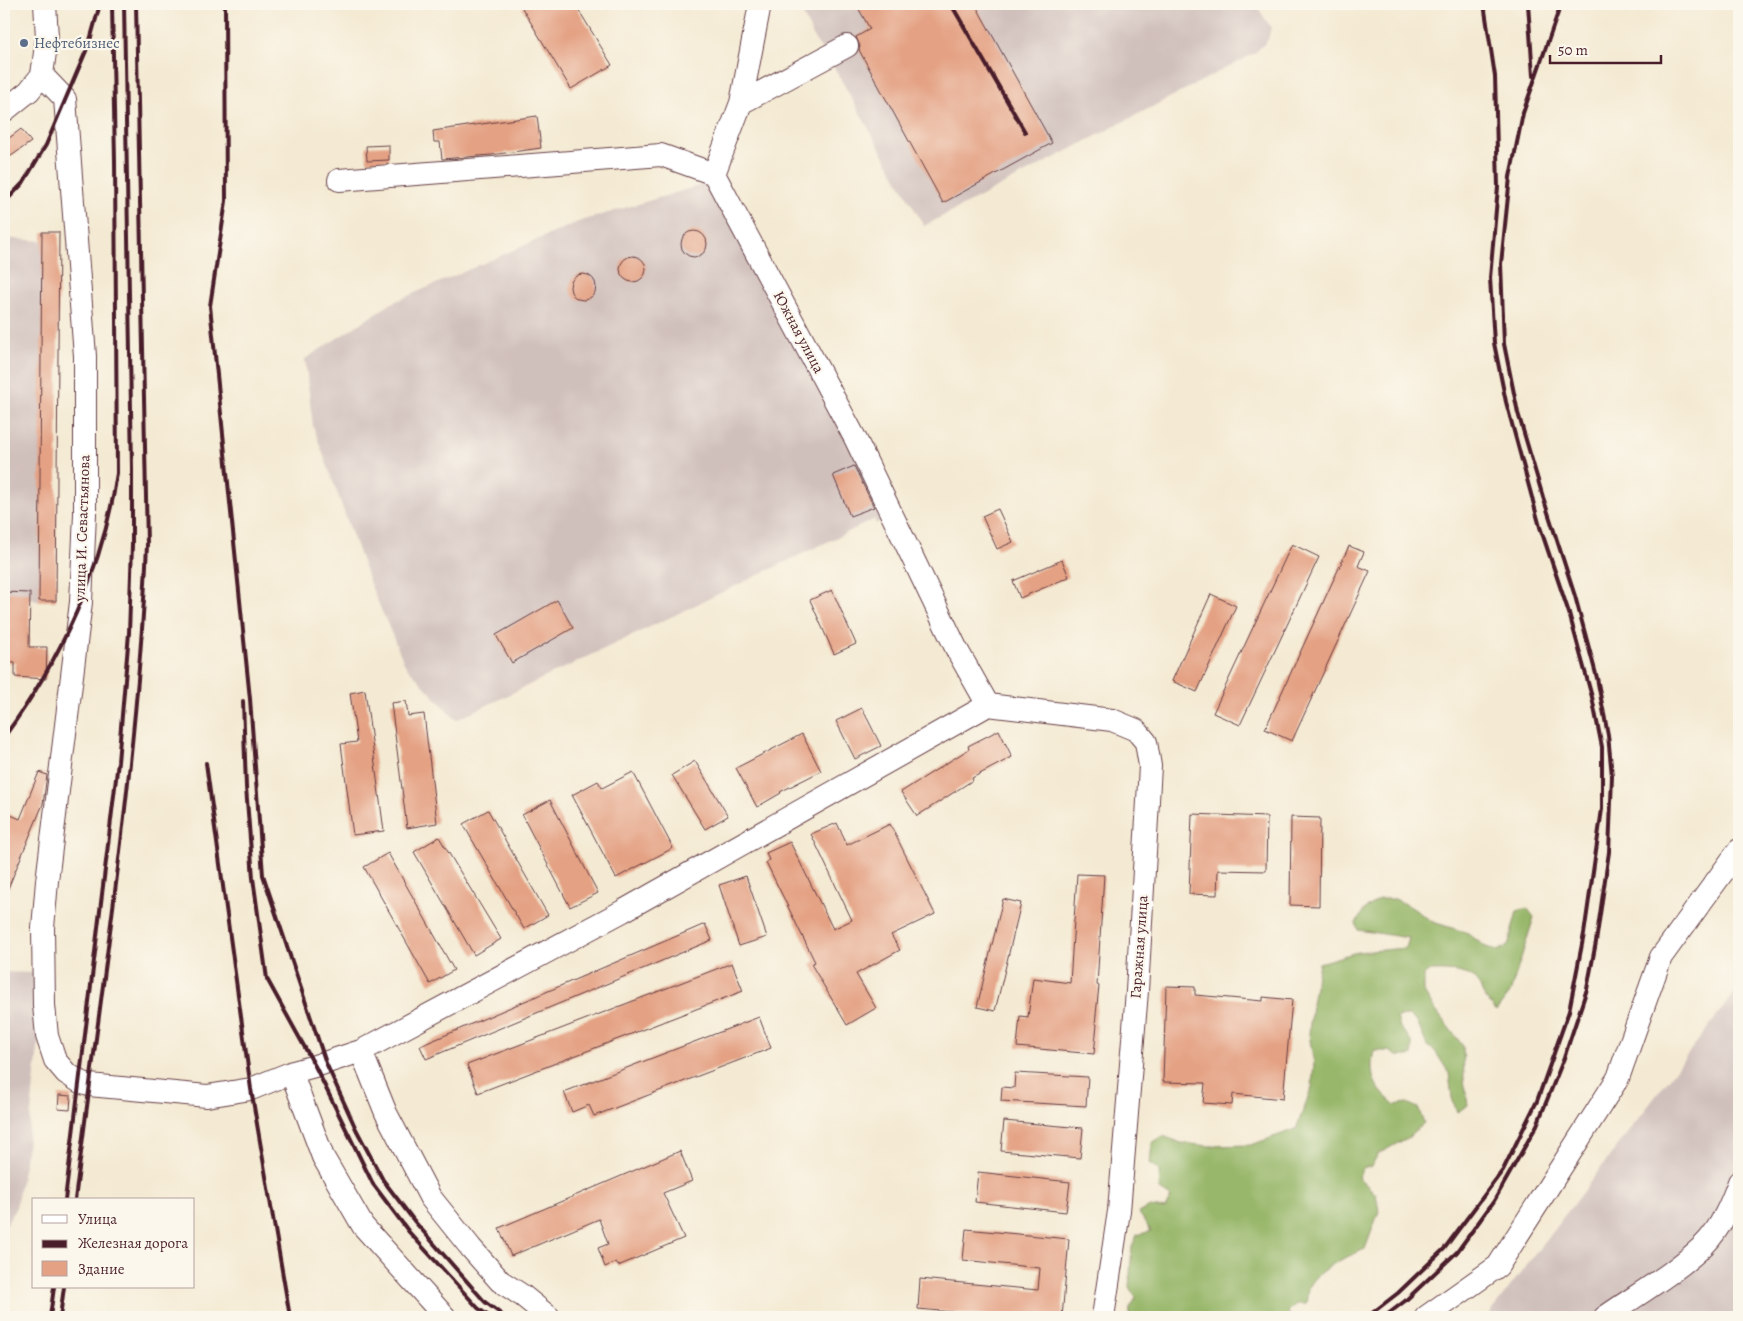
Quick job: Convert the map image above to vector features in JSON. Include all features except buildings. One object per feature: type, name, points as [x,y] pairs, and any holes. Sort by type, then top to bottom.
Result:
[{"type":"street","points":[[4,111],[29,91],[42,75],[47,37],[45,4]]},
{"type":"street","points":[[339,180],[661,154],[714,174],[741,103],[760,4]]},
{"type":"street","points":[[741,103],[847,46]]},
{"type":"street","name":"улица И. Севастьянова","points":[[42,75],[65,99],[84,356],[84,514],[81,602],[43,928],[47,1036],[55,1060],[66,1073],[89,1085],[207,1096],[251,1089],[293,1072]]},
{"type":"street","name":"Южная улица","points":[[714,174],[855,438],[957,650],[988,705]]},
{"type":"street","points":[[445,1317],[363,1226],[323,1157],[293,1072],[361,1051],[623,911],[988,705]]},
{"type":"street","name":"Гаражная улица","points":[[988,705],[1112,720],[1136,730],[1146,742],[1150,766],[1137,991],[1119,1211],[1103,1317]]},
{"type":"street","points":[[1426,1317],[1498,1266],[1618,1078],[1661,957],[1739,850]]},
{"type":"street","points":[[361,1051],[386,1112],[430,1197],[500,1281],[523,1296],[549,1317]]},
{"type":"street","points":[[1605,1317],[1669,1273],[1705,1244],[1728,1211],[1739,1182]]},
{"type":"shaded area","points":[[798,4],[1255,4],[1271,27],[1268,40],[1255,53],[924,226],[831,62],[815,40]]},
{"type":"shaded area","points":[[725,178],[890,517],[875,524],[875,519],[456,720],[405,665],[369,581],[313,426],[305,359],[392,303],[578,222]]},
{"type":"shaded area","points":[[4,238],[54,242],[39,601],[18,593],[13,663],[4,662]]},
{"type":"shaded area","points":[[4,972],[38,973],[39,1040],[27,1148],[16,1207],[4,1229]]},
{"type":"shaded area","points":[[1739,987],[1739,1317],[1487,1317]]},
{"type":"green space","points":[[1380,899],[1395,899],[1433,922],[1468,933],[1484,946],[1497,951],[1508,946],[1517,911],[1527,908],[1534,917],[1510,993],[1496,1011],[1485,997],[1480,986],[1469,976],[1456,972],[1428,971],[1424,976],[1424,992],[1463,1046],[1464,1080],[1468,1105],[1457,1112],[1452,1098],[1449,1073],[1435,1051],[1427,1046],[1417,1022],[1409,1016],[1397,1017],[1400,1028],[1412,1044],[1412,1056],[1397,1056],[1389,1051],[1374,1051],[1372,1060],[1373,1075],[1378,1087],[1388,1099],[1395,1105],[1407,1103],[1418,1108],[1424,1123],[1409,1137],[1378,1154],[1371,1167],[1364,1167],[1358,1177],[1376,1194],[1379,1211],[1365,1249],[1333,1264],[1318,1275],[1308,1288],[1306,1304],[1296,1304],[1288,1312],[1290,1317],[1129,1317],[1130,1308],[1136,1298],[1129,1287],[1132,1247],[1137,1235],[1151,1231],[1139,1213],[1150,1207],[1165,1209],[1171,1197],[1160,1190],[1159,1171],[1150,1163],[1152,1143],[1163,1136],[1181,1143],[1210,1146],[1251,1145],[1296,1129],[1312,1087],[1314,1064],[1309,1034],[1319,963],[1357,952],[1406,948],[1409,938],[1358,930],[1356,923],[1365,909]]},
{"type":"railway","points":[[4,203],[23,183],[46,145],[89,44],[100,4]]},
{"type":"railway","points":[[4,737],[43,677],[77,612],[102,543],[117,473],[112,4]]},
{"type":"railway","points":[[65,1198],[118,762],[129,633],[132,468],[124,4]]},
{"type":"railway","points":[[75,1198],[127,791],[142,627],[147,545],[136,4]]},
{"type":"railway","points":[[225,4],[226,201],[210,306],[250,699],[263,875],[326,1063],[356,1129],[383,1180],[415,1222],[485,1302],[505,1317]]},
{"type":"railway","points":[[951,4],[1025,132]]},
{"type":"railway","points":[[1367,1317],[1398,1293],[1444,1249],[1503,1170],[1537,1101],[1569,1011],[1584,934],[1602,809],[1602,747],[1592,697],[1569,613],[1540,527],[1506,402],[1494,343],[1490,278],[1498,187],[1495,76],[1484,4]]},
{"type":"railway","points":[[1528,4],[1533,76]]},
{"type":"railway","points":[[1384,1317],[1405,1301],[1457,1252],[1494,1201],[1537,1125],[1564,1058],[1587,989],[1609,852],[1612,776],[1608,735],[1597,678],[1575,596],[1518,413],[1504,344],[1501,264],[1510,177],[1523,113],[1561,4]]},
{"type":"railway","points":[[243,701],[246,787],[253,878],[267,979],[315,1066],[373,1184],[409,1232],[478,1308],[490,1317]]},
{"type":"railway","points":[[206,763],[251,1089],[290,1317]]},
{"type":"railway","points":[[50,1317],[54,1288]]},
{"type":"railway","points":[[60,1317],[64,1288]]},
{"type":"place","name":"Нефтебизнес","points":[[24,43]]}]
